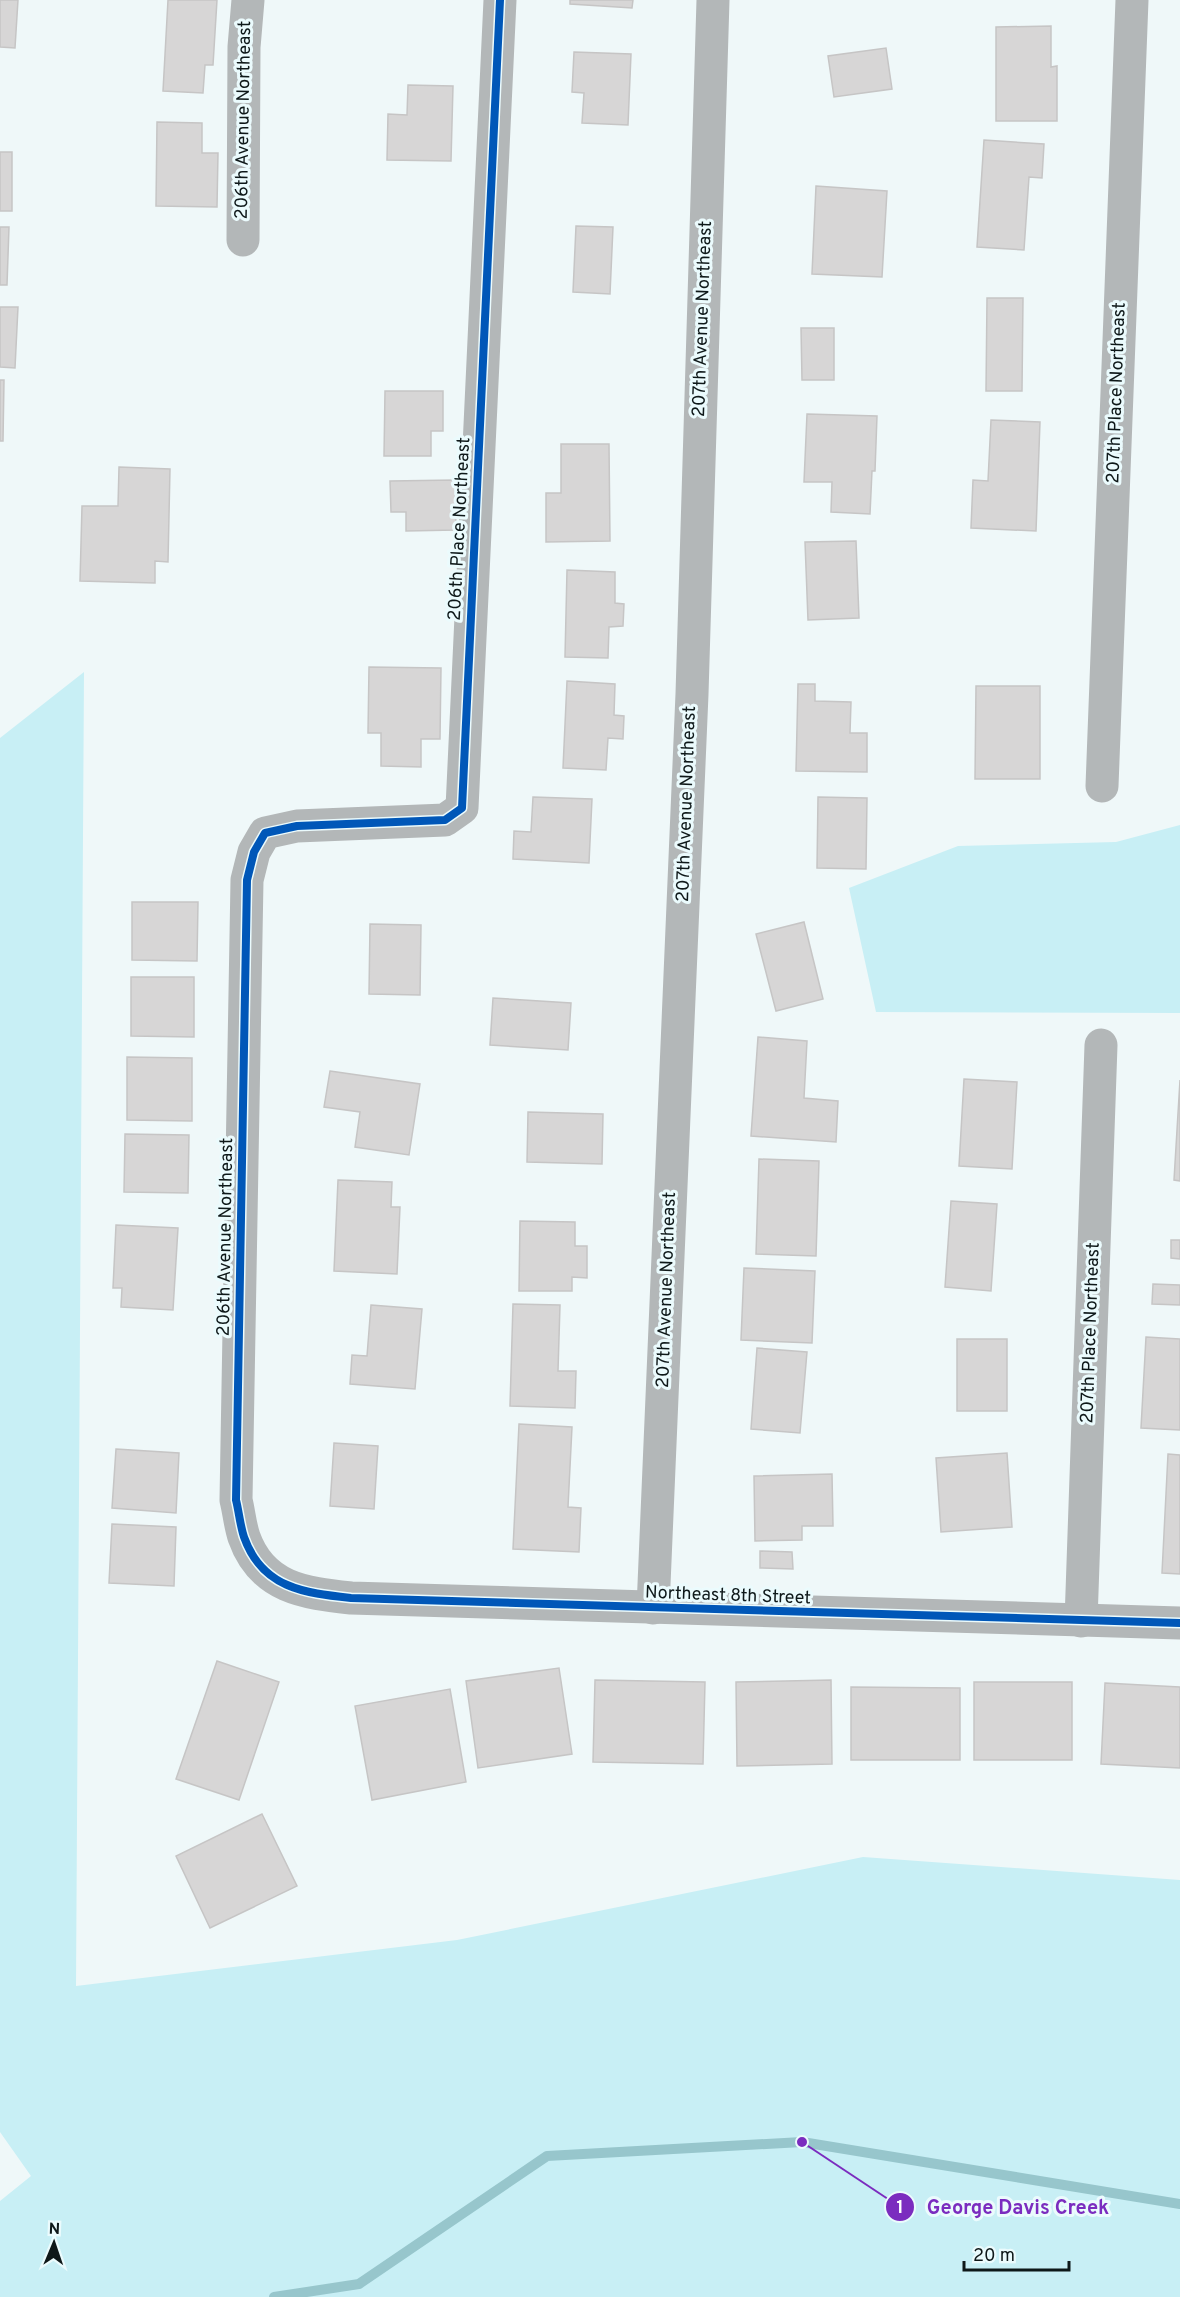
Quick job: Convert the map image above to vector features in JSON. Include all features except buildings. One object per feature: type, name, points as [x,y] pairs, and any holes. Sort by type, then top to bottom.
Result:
[{"type":"street","name":"206th Avenue Northeast","points":[[243,240],[244,47],[248,0]]},
{"type":"street","name":"206th Place Northeast","points":[[247,880],[254,852],[265,833],[297,826],[445,820],[462,808],[500,0]]},
{"type":"street","name":"207th Avenue Northeast","points":[[653,1608],[692,682],[713,0]]},
{"type":"street","name":"207th Place Northeast","points":[[1102,786],[1132,0]]},
{"type":"street","name":"206th Avenue Northeast","points":[[247,880],[236,1500],[244,1537],[255,1559],[278,1582]]},
{"type":"street","name":"207th Place Northeast","points":[[1081,1621],[1101,1045]]},
{"type":"street","name":"Northeast 8th Street","points":[[278,1582],[312,1593],[351,1598],[1180,1623]]},
{"type":"shaded area","points":[[84,672],[76,1986],[457,1940],[863,1857],[1180,1880],[1180,2297],[0,2297],[0,2201],[31,2176],[0,2132],[0,738]]},
{"type":"shaded area","points":[[1180,825],[1180,1013],[876,1012],[849,888],[958,846],[1116,842]]},
{"type":"waterway","points":[[274,2297],[359,2284],[547,2156],[802,2142],[1180,2204]]},
{"type":"cycle path","points":[[500,0],[462,808],[445,820],[297,826],[265,833],[254,852],[247,880],[236,1500],[244,1537],[252,1554],[262,1567],[287,1585],[317,1594],[351,1598],[1180,1623]]},
{"type":"place","name":"George Davis Creek","points":[[802,2142]]}]
